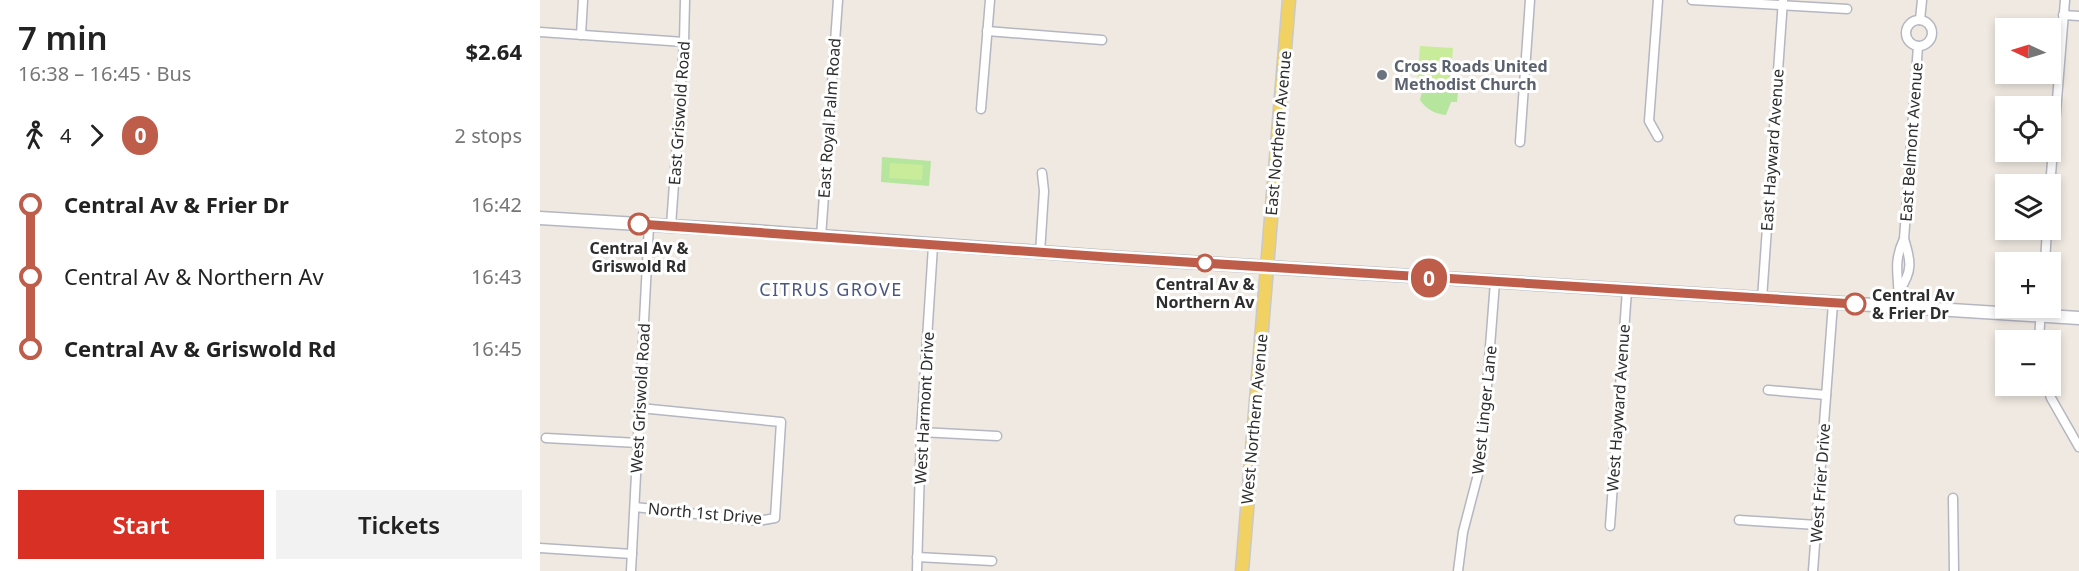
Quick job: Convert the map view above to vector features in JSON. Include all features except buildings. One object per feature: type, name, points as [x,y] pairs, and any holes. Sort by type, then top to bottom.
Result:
[{"type":"main road","name":"East Northern Avenue","points":[[1267,267],[1289,0]]},
{"type":"main road","points":[[540,218],[933,246],[1762,299],[1995,310]]},
{"type":"main road","name":"West Northern Avenue","points":[[1242,571],[1267,267]]},
{"type":"main road","points":[[2061,315],[2079,318]]},
{"type":"street","points":[[581,34],[583,0]]},
{"type":"street","name":"East Griswold Road","points":[[671,226],[685,0]]},
{"type":"street","name":"East Royal Palm Road","points":[[821,237],[838,0]]},
{"type":"street","points":[[981,108],[990,0]]},
{"type":"street","points":[[1520,142],[1530,0]]},
{"type":"street","points":[[1658,0],[1649,121],[1658,137]]},
{"type":"street","points":[[1692,0],[1783,3],[1847,9]]},
{"type":"street","name":"East Belmont Avenue","points":[[1920,20],[1922,0]]},
{"type":"street","points":[[2051,174],[2064,0]]},
{"type":"street","name":"East Hayward Avenue","points":[[1762,299],[1783,3]]},
{"type":"street","points":[[2063,15],[2079,16]]},
{"type":"street","name":"East Belmont Avenue","points":[[1920,20],[1930,25],[1932,32],[1931,39],[1926,44],[1918,46],[1907,37],[1907,30],[1910,24],[1920,20]]},
{"type":"street","points":[[987,31],[1102,40]]},
{"type":"street","points":[[540,32],[684,42]]},
{"type":"street","name":"East Belmont Avenue","points":[[1898,307],[1897,254],[1904,239],[1918,46]]},
{"type":"street","points":[[1040,253],[1044,190],[1042,173]]},
{"type":"street","name":"West Griswold Road","points":[[631,571],[649,225]]},
{"type":"street","name":"West Harmont Drive","points":[[916,571],[921,432],[933,246]]},
{"type":"street","name":"West Linger Lane","points":[[1458,571],[1463,532],[1481,463],[1495,282]]},
{"type":"street","name":"West Hayward Avenue","points":[[1610,526],[1627,290]]},
{"type":"street","name":"West Frier Drive","points":[[1813,571],[1833,303]]},
{"type":"street","points":[[1768,390],[1826,395]]},
{"type":"street","points":[[2050,396],[2079,447]]},
{"type":"street","name":"North 1st Drive","points":[[634,507],[758,521],[776,518],[781,422],[640,408]]},
{"type":"street","points":[[921,432],[997,436]]},
{"type":"street","points":[[546,438],[638,443]]},
{"type":"street","points":[[1953,498],[1954,571]]},
{"type":"street","points":[[1739,520],[1816,525]]},
{"type":"street","points":[[540,548],[632,554]]},
{"type":"street","points":[[917,557],[992,561]]},
{"type":"green space","points":[[1420,46],[1453,48],[1450,89],[1417,86]]},
{"type":"green space","points":[[1423,87],[1457,90],[1457,102],[1451,102],[1446,115],[1435,112],[1420,100]]},
{"type":"green space","points":[[882,157],[931,161],[929,186],[881,182]]},
{"type":"green space","points":[[890,163],[923,165],[922,180],[889,178]]},
{"type":"bus line","name":"0","points":[[639,224],[1107,257],[1855,304]]},
{"type":"place","name":"Cross Roads United Methodist Church","points":[[1382,75]]},
{"type":"place","name":"Central Av & Griswold Rd","points":[[639,224]]},
{"type":"place","name":"Central Av & Northern Av","points":[[1205,263]]},
{"type":"place","name":"Central Av & Frier Dr","points":[[1855,304]]},
{"type":"district","name":"CITRUS GROVE","points":[[831,290]]}]
